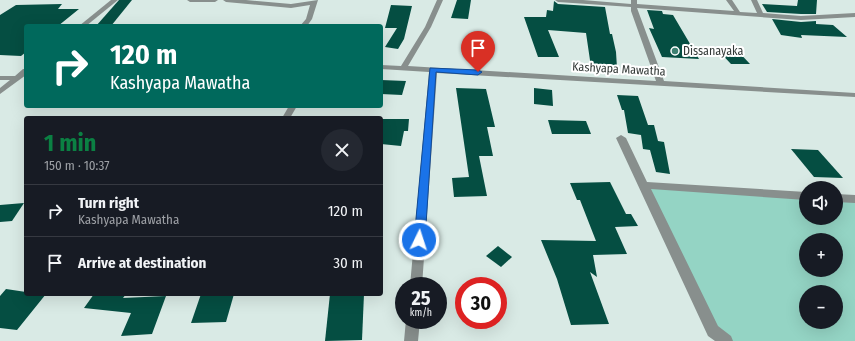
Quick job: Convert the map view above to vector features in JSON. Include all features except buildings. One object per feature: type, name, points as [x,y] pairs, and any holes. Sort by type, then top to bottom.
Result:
[{"type":"street","points":[[85,24],[115,0]]},
{"type":"street","points":[[190,0],[215,0]]},
{"type":"street","points":[[226,0],[291,6],[315,1]]},
{"type":"street","points":[[403,68],[428,27],[440,0]]},
{"type":"street","points":[[558,0],[634,3],[801,18],[855,16]]},
{"type":"street","points":[[729,0],[738,13]]},
{"type":"street","points":[[754,0],[761,15]]},
{"type":"street","points":[[305,24],[309,19],[315,1]]},
{"type":"street","points":[[634,3],[634,11],[661,83]]},
{"type":"street","name":"Kashyapa Mawatha","points":[[383,67],[855,95]]},
{"type":"street","points":[[417,277],[433,70]]},
{"type":"street","points":[[0,92],[24,73]]},
{"type":"street","points":[[0,78],[17,78]]},
{"type":"street","points":[[621,138],[713,331],[726,341]]},
{"type":"street","points":[[643,185],[799,196]]},
{"type":"street","points":[[843,198],[855,199]]},
{"type":"street","points":[[412,341],[413,329]]},
{"type":"green space","points":[[643,185],[799,196],[799,225],[843,225],[843,198],[855,199],[855,341],[726,341],[713,331]]},
{"type":"place","name":"Dissanayaka","points":[[675,51]]},
{"type":"route","points":[[419,240],[433,70],[478,72]]}]
